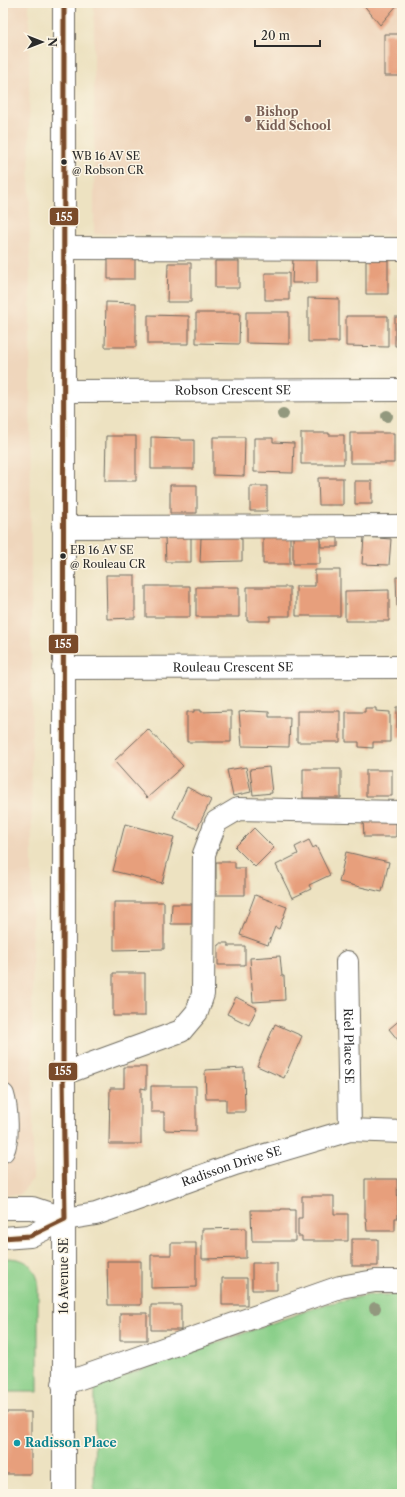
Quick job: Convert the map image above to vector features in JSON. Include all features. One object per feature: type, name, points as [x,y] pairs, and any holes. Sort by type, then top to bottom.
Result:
[{"type":"street","name":"16 Avenue SE","points":[[64,3],[64,1494]]},
{"type":"street","points":[[64,248],[402,249]]},
{"type":"street","name":"Robson Crescent SE","points":[[64,390],[402,390]]},
{"type":"street","points":[[63,527],[402,526]]},
{"type":"street","name":"Rouleau Crescent SE","points":[[63,668],[402,667]]},
{"type":"street","points":[[63,1074],[181,1031],[197,1012],[203,994],[204,854],[216,822],[238,808],[402,812]]},
{"type":"street","name":"Riel Place SE","points":[[347,962],[350,1130]]},
{"type":"street","points":[[3,1095],[6,1142],[3,1151]]},
{"type":"street","name":"Radisson Drive SE","points":[[3,1238],[30,1236],[65,1219],[96,1214],[236,1164],[350,1130],[402,1132]]},
{"type":"street","name":"Radisson Drive SE","points":[[3,1208],[32,1208],[65,1219]]},
{"type":"street","points":[[63,1384],[340,1287],[375,1281],[402,1281]]},
{"type":"shaded area","points":[[3,3],[29,3],[33,1179],[19,1195],[3,1195]]},
{"type":"shaded area","name":"Bishop Kidd School","points":[[94,3],[402,3],[402,234],[94,234]]},
{"type":"green space","points":[[3,1258],[16,1259],[25,1262],[33,1269],[38,1280],[38,1392],[3,1392]]},
{"type":"green space","points":[[369,1295],[402,1295],[402,1494],[94,1494],[95,1386],[326,1304]]},
{"type":"building","points":[[362,3],[399,3],[380,25]]},
{"type":"building","points":[[384,34],[402,34],[402,76],[384,76]]},
{"type":"building","points":[[108,256],[135,256],[135,279],[108,279]]},
{"type":"building","points":[[293,257],[317,257],[317,283],[292,283]]},
{"type":"building","points":[[366,258],[388,259],[388,294],[366,294]]},
{"type":"building","points":[[215,261],[239,261],[239,288],[215,288]]},
{"type":"building","points":[[168,263],[191,263],[191,302],[167,302]]},
{"type":"building","points":[[265,273],[289,273],[289,300],[265,300]]},
{"type":"building","points":[[308,298],[339,299],[339,342],[308,342]]},
{"type":"building","points":[[106,302],[136,303],[136,347],[105,347]]},
{"type":"building","points":[[246,312],[289,312],[289,344],[246,343]]},
{"type":"building","points":[[196,313],[240,313],[239,344],[196,343]]},
{"type":"building","points":[[148,315],[189,316],[189,344],[148,344]]},
{"type":"building","points":[[346,316],[388,316],[388,347],[346,346]]},
{"type":"building","points":[[395,317],[402,317],[402,346],[395,346]]},
{"type":"building","points":[[301,433],[329,433],[329,435],[344,435],[344,464],[301,464]]},
{"type":"building","points":[[350,433],[394,433],[394,463],[350,463]]},
{"type":"building","points":[[106,436],[136,436],[136,481],[105,481]]},
{"type":"building","points":[[151,437],[194,440],[194,469],[151,469]]},
{"type":"building","points":[[213,437],[245,437],[244,476],[213,475]]},
{"type":"building","points":[[254,438],[273,438],[273,442],[294,443],[293,473],[254,472]]},
{"type":"building","points":[[400,438],[402,438],[402,467],[400,467]]},
{"type":"building","points":[[318,478],[343,478],[343,505],[319,505]]},
{"type":"building","points":[[355,481],[372,481],[372,504],[355,504]]},
{"type":"building","points":[[170,485],[197,485],[197,513],[170,513]]},
{"type":"building","points":[[250,486],[267,486],[267,511],[250,511]]},
{"type":"building","points":[[165,536],[191,536],[191,562],[166,562]]},
{"type":"building","points":[[240,537],[240,539],[242,539],[242,561],[200,562],[201,538]]},
{"type":"building","points":[[263,537],[290,537],[290,564],[263,564]]},
{"type":"building","points":[[293,537],[320,537],[320,564],[293,564]]},
{"type":"building","points":[[321,537],[338,537],[338,547],[321,547]]},
{"type":"building","points":[[364,537],[391,539],[389,565],[362,564]]},
{"type":"building","points":[[315,570],[340,570],[340,616],[296,616],[296,586],[315,586]]},
{"type":"building","points":[[106,575],[135,575],[135,618],[107,619]]},
{"type":"building","points":[[396,577],[402,577],[402,606],[397,606]]},
{"type":"building","points":[[146,586],[190,586],[190,617],[146,617]]},
{"type":"building","points":[[196,587],[239,587],[239,617],[196,617]]},
{"type":"building","points":[[247,587],[290,587],[290,616],[270,616],[270,621],[247,621]]},
{"type":"building","points":[[389,590],[389,621],[345,621],[345,591]]},
{"type":"building","points":[[397,707],[402,707],[402,737],[397,737]]},
{"type":"building","points":[[365,708],[376,708],[376,711],[390,712],[390,742],[373,742],[373,748],[359,747],[359,742],[346,742],[346,712],[365,712]]},
{"type":"building","points":[[194,710],[201,710],[201,712],[231,711],[231,742],[187,742],[187,712],[194,712]]},
{"type":"building","points":[[297,711],[340,711],[340,742],[297,742]]},
{"type":"building","points":[[239,712],[269,712],[269,717],[290,717],[289,747],[242,746]]},
{"type":"building","points":[[148,729],[183,766],[147,798],[114,761]]},
{"type":"building","points":[[246,767],[251,792],[233,796],[227,770]]},
{"type":"building","points":[[269,767],[272,793],[253,795],[250,769]]},
{"type":"building","points":[[303,769],[341,769],[341,798],[303,798]]},
{"type":"building","points":[[366,770],[392,770],[392,796],[366,796]]},
{"type":"building","points":[[187,787],[211,800],[197,829],[173,817]]},
{"type":"building","points":[[363,820],[396,820],[396,837],[364,837]]},
{"type":"building","points":[[125,824],[174,837],[162,883],[113,871]]},
{"type":"building","points":[[254,828],[274,848],[255,867],[235,847]]},
{"type":"building","points":[[309,840],[313,848],[316,846],[330,875],[309,885],[311,889],[292,898],[276,865],[298,854],[295,847]]},
{"type":"building","points":[[346,852],[389,862],[382,892],[339,882]]},
{"type":"building","points":[[216,862],[235,862],[235,868],[245,868],[245,895],[216,895]]},
{"type":"building","points":[[255,895],[287,907],[279,929],[275,927],[268,945],[240,935]]},
{"type":"building","points":[[114,902],[164,902],[164,949],[114,950]]},
{"type":"building","points":[[172,904],[192,904],[192,924],[171,924]]},
{"type":"building","points":[[220,943],[228,943],[228,946],[245,946],[245,965],[218,965],[218,945],[220,945]]},
{"type":"building","points":[[280,956],[282,976],[284,976],[285,1000],[253,1002],[250,958]]},
{"type":"building","points":[[113,973],[145,973],[145,1016],[113,1016]]},
{"type":"building","points":[[236,997],[257,1008],[249,1025],[227,1014]]},
{"type":"building","points":[[402,1018],[402,1045],[389,1029]]},
{"type":"building","points":[[275,1024],[302,1036],[284,1078],[257,1066]]},
{"type":"building","points":[[124,1067],[146,1067],[146,1089],[141,1088],[141,1144],[109,1144],[110,1088],[124,1088]]},
{"type":"building","points":[[244,1068],[245,1112],[226,1112],[226,1099],[206,1099],[205,1070]]},
{"type":"building","points":[[151,1086],[196,1086],[196,1131],[164,1130],[164,1112],[151,1112]]},
{"type":"building","points":[[365,1179],[397,1179],[398,1218],[395,1218],[395,1231],[367,1231],[365,1218]]},
{"type":"building","points":[[302,1196],[334,1196],[334,1214],[348,1214],[348,1241],[302,1241],[302,1236],[298,1236],[298,1218],[302,1218]]},
{"type":"building","points":[[251,1210],[295,1210],[295,1241],[252,1241]]},
{"type":"building","points":[[246,1228],[246,1258],[202,1259],[202,1229]]},
{"type":"building","points":[[352,1239],[378,1239],[378,1266],[352,1266]]},
{"type":"building","points":[[171,1243],[196,1243],[196,1287],[151,1288],[151,1255],[171,1255]]},
{"type":"building","points":[[107,1261],[141,1261],[141,1305],[108,1305]]},
{"type":"building","points":[[252,1263],[277,1263],[277,1290],[252,1290]]},
{"type":"building","points":[[222,1278],[247,1278],[247,1305],[222,1305]]},
{"type":"building","points":[[151,1305],[181,1305],[181,1330],[151,1330]]},
{"type":"building","points":[[120,1313],[147,1313],[147,1340],[120,1340]]},
{"type":"building","name":"Radisson Place","points":[[3,1412],[31,1412],[31,1474],[3,1474]]},
{"type":"transit line","name":"155","points":[[3,1238],[30,1236],[65,1219],[63,1074],[64,3]]},
{"type":"place","name":"Bishop Kidd School","points":[[248,119]]},
{"type":"place","name":"WB 16 AV SE @ Robson CR","points":[[64,162]]},
{"type":"place","name":"EB 16 AV SE @ Rouleau CR","points":[[63,556]]},
{"type":"place","name":"Radisson Place","points":[[17,1443]]}]
